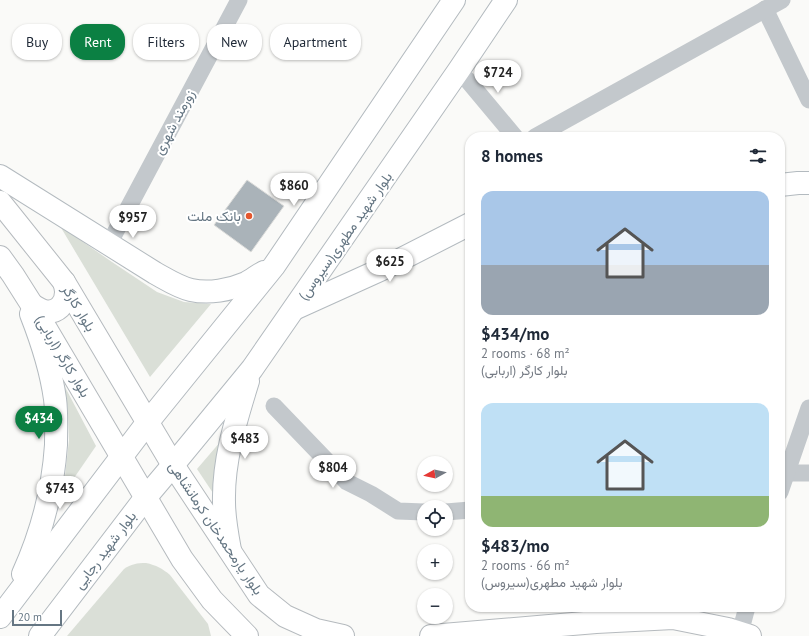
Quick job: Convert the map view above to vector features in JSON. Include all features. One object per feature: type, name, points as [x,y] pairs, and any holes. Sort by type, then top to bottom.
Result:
[{"type":"main road","name":"بلوار شهید مطهری(سیروس)","points":[[174,465],[252,369],[295,309],[506,0]]},
{"type":"main road","points":[[5,610],[147,423],[274,266],[447,3]]},
{"type":"main road","points":[[0,176],[155,273],[171,282],[191,290],[207,292],[225,290],[245,283],[274,266]]},
{"type":"main road","points":[[785,185],[809,183]]},
{"type":"main road","name":"بلوار کارگر","points":[[0,202],[64,282],[147,423]]},
{"type":"main road","points":[[295,309],[380,270],[465,227]]},
{"type":"main road","name":"بلوار کارگر (اربابی)","points":[[0,257],[32,305],[122,456]]},
{"type":"main road","points":[[5,610],[34,549],[48,501],[55,461],[56,421],[55,400],[45,352],[29,309],[13,275]]},
{"type":"main road","points":[[32,305],[45,311],[56,310],[62,305],[65,299],[66,292],[64,282]]},
{"type":"main road","points":[[230,550],[224,516],[224,486],[230,448],[238,414],[252,369]]},
{"type":"main road","name":"بلوار یارمحمدخان کرمانشاهی","points":[[147,423],[259,595],[285,616],[316,630],[344,636]]},
{"type":"main road","points":[[122,456],[182,559],[212,600],[247,636]]},
{"type":"main road","name":"بلوار شهید رجایی","points":[[40,636],[146,497],[174,465]]},
{"type":"main road","points":[[431,636],[596,622],[674,613],[745,634]]},
{"type":"street","name":"زورمند شهری","points":[[109,244],[239,0]]},
{"type":"street","points":[[544,132],[782,0]]},
{"type":"street","points":[[765,9],[808,98]]},
{"type":"street","points":[[459,70],[511,132]]},
{"type":"street","points":[[274,406],[347,482],[371,494],[398,511],[417,512]]},
{"type":"street","points":[[785,476],[809,408]]},
{"type":"street","points":[[786,473],[809,473]]},
{"type":"street","points":[[453,511],[465,510]]},
{"type":"street","points":[[745,634],[747,612]]},
{"type":"shaded area","points":[[60,226],[157,292],[184,302],[211,304],[150,377]]},
{"type":"shaded area","points":[[65,387],[96,446],[63,494],[69,440]]},
{"type":"shaded area","points":[[221,441],[213,493],[197,469]]},
{"type":"shaded area","points":[[146,563],[165,571],[170,575],[208,624],[211,636],[67,636],[124,569],[134,564]]},
{"type":"building","name":"بانک ملت","points":[[247,180],[284,206],[251,252],[214,225]]},
{"type":"place","name":"بانک ملت","points":[[249,216]]}]
